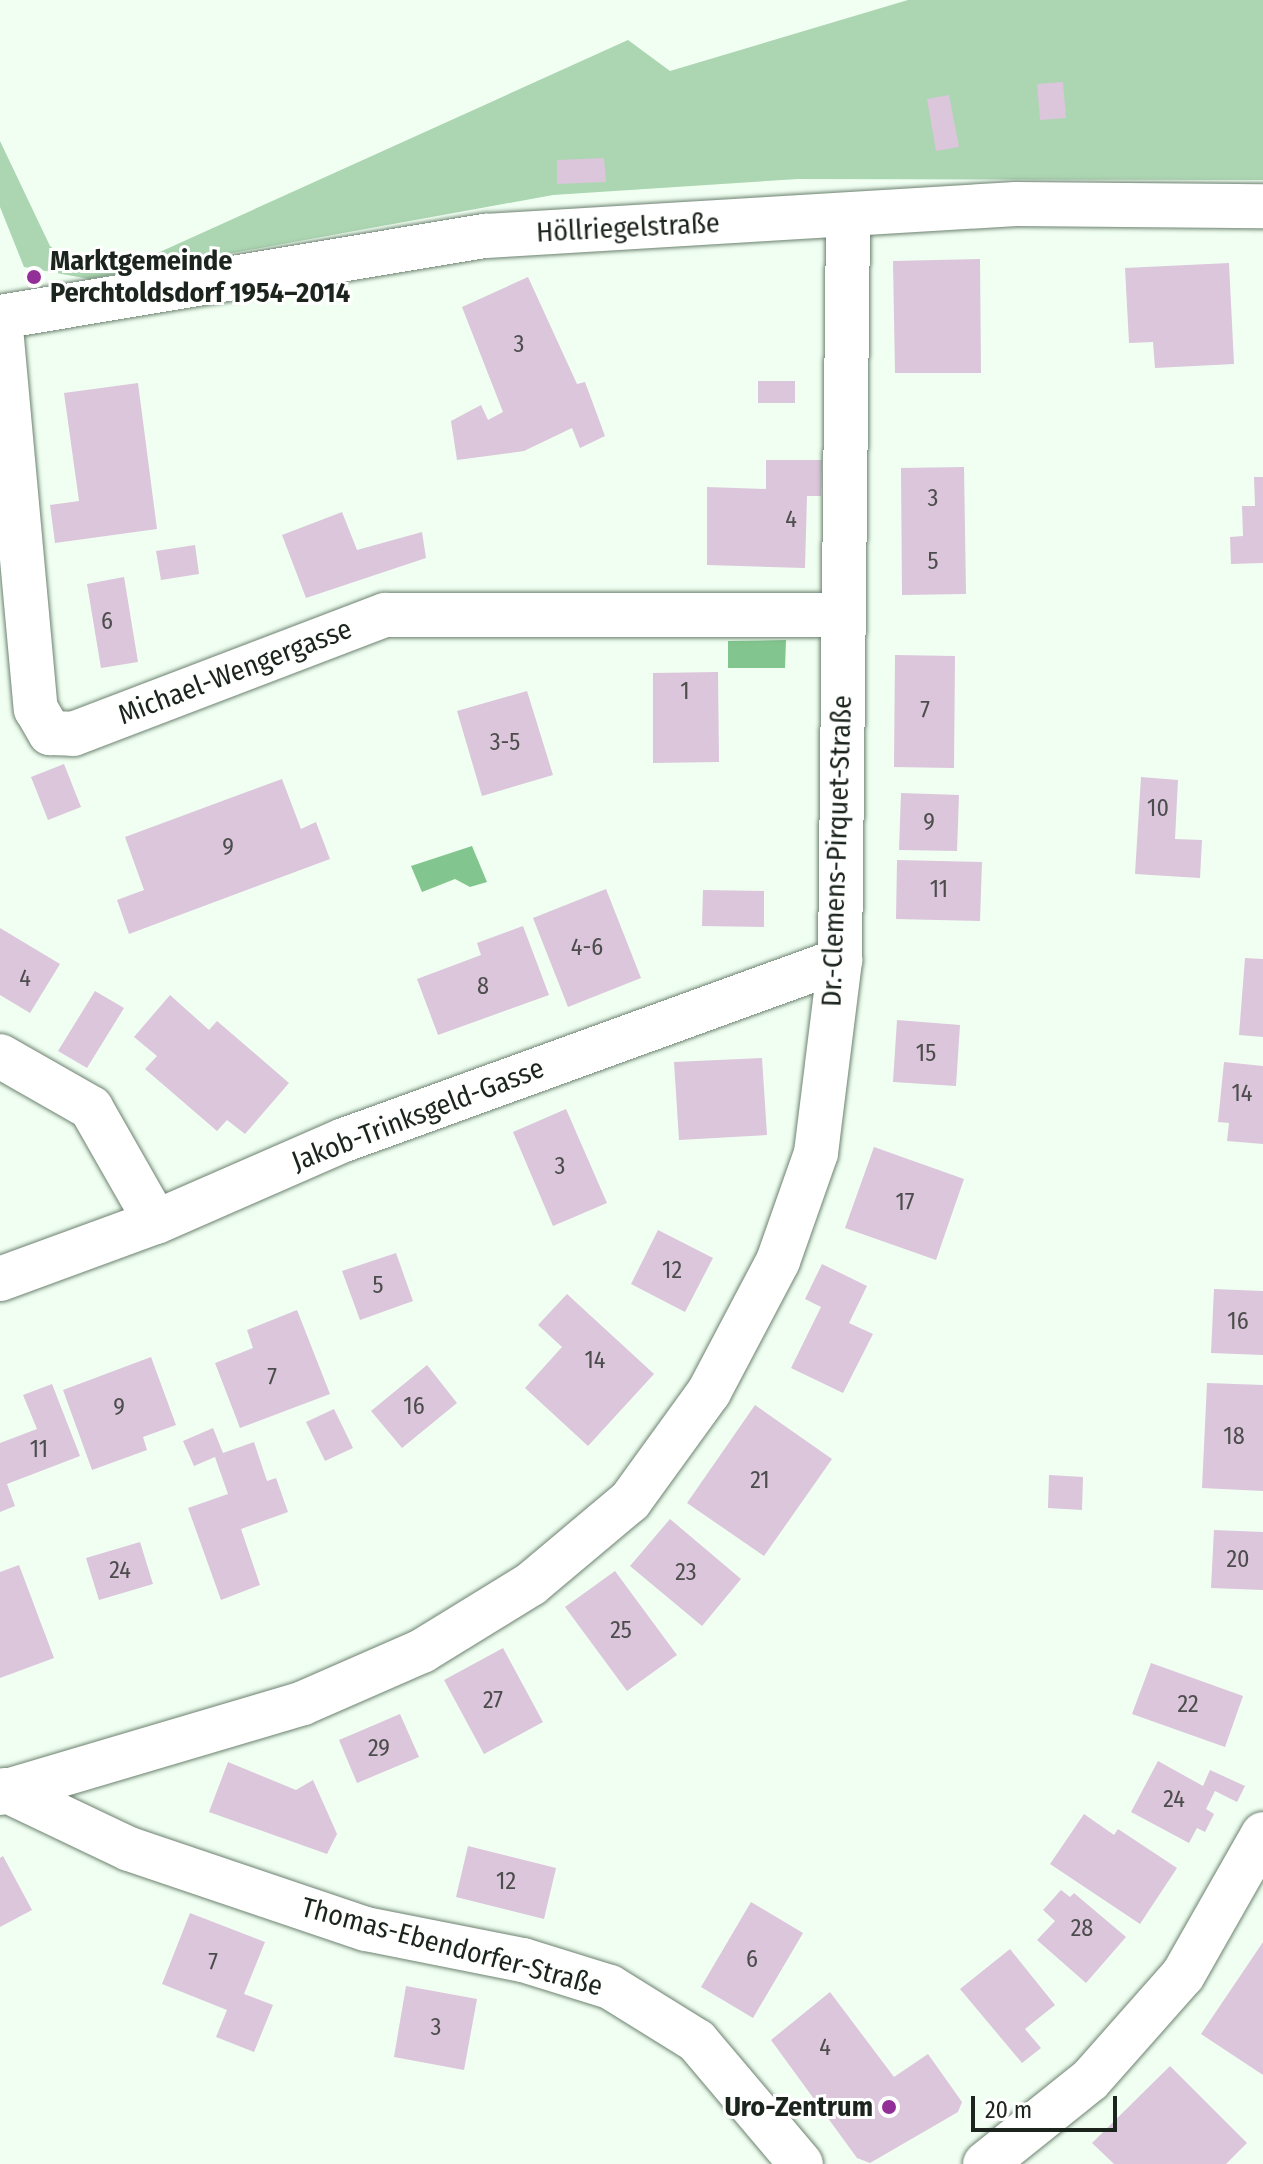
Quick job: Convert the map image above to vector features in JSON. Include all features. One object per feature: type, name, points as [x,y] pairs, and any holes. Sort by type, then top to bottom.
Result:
[{"type":"street","name":"Höllriegelstraße","points":[[0,317],[486,236],[1016,204],[1263,206]]},
{"type":"street","name":"Dr.-Clemens-Pirquet-Straße","points":[[3,1791],[303,1703],[422,1651],[531,1584],[630,1501],[709,1392],[778,1261],[816,1153],[840,960],[848,215]]},
{"type":"street","name":"Michael-Wengergasse","points":[[0,317],[36,709],[50,733],[73,734],[385,615],[842,615]]},
{"type":"street","name":"Jakob-Trinksgeld-Gasse","points":[[0,1279],[156,1222],[344,1140],[840,960]]},
{"type":"street","points":[[0,1056],[91,1108],[156,1222]]},
{"type":"street","name":"Thomas-Ebendorfer-Straße","points":[[3,1791],[129,1849],[366,1929],[523,1960],[610,1987],[697,2041],[801,2164]]},
{"type":"street","points":[[985,2164],[1090,2080],[1183,1975],[1263,1834]]},
{"type":"shaded area","points":[[908,0],[1263,0],[1263,180],[798,179],[553,195],[89,279],[24,267],[0,207],[0,141],[50,246],[76,266],[140,261],[628,40],[670,71]]},
{"type":"shaded area","points":[[786,640],[785,668],[728,668],[728,641]]},
{"type":"shaded area","points":[[472,846],[487,882],[470,887],[455,879],[422,892],[411,866]]},
{"type":"building","points":[[1063,82],[1066,118],[1040,120],[1037,84]]},
{"type":"building","points":[[949,95],[959,147],[936,151],[927,99]]},
{"type":"building","points":[[604,158],[606,182],[557,184],[557,160]]},
{"type":"building","points":[[980,259],[981,373],[895,373],[893,261]]},
{"type":"building","points":[[1229,263],[1234,364],[1155,368],[1153,342],[1129,343],[1125,268]]},
{"type":"building","points":[[528,277],[577,384],[585,382],[605,436],[580,448],[572,428],[524,451],[457,460],[451,421],[481,405],[488,420],[503,412],[462,307]]},
{"type":"building","points":[[758,381],[795,381],[795,403],[758,403]]},
{"type":"building","points":[[138,383],[157,529],[55,543],[50,505],[79,501],[64,393]]},
{"type":"building","points":[[766,460],[822,460],[821,496],[807,496],[805,568],[707,565],[707,487],[766,489]]},
{"type":"building","points":[[964,467],[966,594],[902,595],[901,468]]},
{"type":"building","points":[[1254,477],[1263,477],[1263,563],[1231,564],[1230,537],[1243,536],[1242,506],[1255,506]]},
{"type":"building","points":[[342,512],[357,550],[422,532],[426,558],[306,598],[282,535]]},
{"type":"building","points":[[195,545],[199,574],[161,580],[156,551]]},
{"type":"building","points":[[124,577],[138,662],[101,668],[87,584]]},
{"type":"building","points":[[895,655],[955,656],[954,768],[894,767]]},
{"type":"building","points":[[718,672],[719,762],[653,763],[653,673]]},
{"type":"building","points":[[527,691],[553,775],[482,796],[457,711]]},
{"type":"building","points":[[64,764],[81,807],[48,820],[31,777]]},
{"type":"building","points":[[1141,777],[1178,780],[1175,839],[1202,840],[1200,878],[1135,874]]},
{"type":"building","points":[[282,779],[301,829],[316,822],[330,859],[129,934],[117,900],[144,890],[125,837]]},
{"type":"building","points":[[901,793],[959,795],[957,851],[899,850]]},
{"type":"building","points":[[897,860],[982,862],[980,921],[896,919]]},
{"type":"building","points":[[606,889],[641,978],[568,1007],[533,918]]},
{"type":"building","points":[[703,890],[764,891],[764,927],[702,926]]},
{"type":"building","points":[[523,926],[549,995],[438,1035],[417,979],[481,955],[477,943]]},
{"type":"building","points":[[0,928],[60,964],[30,1013],[0,995]]},
{"type":"building","points":[[1245,958],[1263,959],[1263,1037],[1239,1035]]},
{"type":"building","points":[[95,991],[124,1008],[87,1068],[58,1051]]},
{"type":"building","points":[[170,995],[209,1030],[217,1021],[289,1083],[245,1134],[227,1120],[217,1131],[145,1069],[157,1056],[134,1037]]},
{"type":"building","points":[[897,1020],[960,1025],[956,1086],[893,1082]]},
{"type":"building","points":[[762,1058],[767,1135],[679,1140],[674,1062]]},
{"type":"building","points":[[1224,1062],[1263,1066],[1263,1144],[1227,1141],[1229,1123],[1218,1122]]},
{"type":"building","points":[[566,1109],[607,1203],[553,1226],[513,1132]]},
{"type":"building","points":[[874,1147],[964,1179],[936,1260],[845,1228]]},
{"type":"building","points":[[658,1230],[713,1258],[685,1312],[631,1284]]},
{"type":"building","points":[[396,1253],[413,1301],[360,1320],[342,1271]]},
{"type":"building","points":[[822,1264],[867,1286],[849,1323],[873,1334],[843,1393],[791,1368],[821,1307],[805,1299]]},
{"type":"building","points":[[1214,1289],[1263,1291],[1263,1355],[1211,1353]]},
{"type":"building","points":[[567,1294],[654,1374],[588,1446],[525,1388],[562,1347],[538,1325]]},
{"type":"building","points":[[297,1310],[330,1394],[240,1428],[215,1363],[253,1348],[247,1330]]},
{"type":"building","points":[[151,1357],[176,1425],[143,1437],[147,1450],[92,1470],[63,1390]]},
{"type":"building","points":[[427,1365],[457,1403],[402,1448],[371,1411]]},
{"type":"building","points":[[1207,1383],[1263,1385],[1263,1491],[1202,1488]]},
{"type":"building","points":[[52,1384],[80,1456],[7,1484],[15,1506],[0,1512],[0,1443],[37,1429],[23,1395]]},
{"type":"building","points":[[755,1405],[832,1459],[764,1556],[687,1503]]},
{"type":"building","points":[[334,1409],[353,1448],[325,1461],[306,1422]]},
{"type":"building","points":[[213,1428],[223,1453],[254,1442],[267,1481],[276,1478],[288,1512],[241,1529],[260,1585],[221,1600],[188,1508],[228,1494],[215,1457],[194,1466],[183,1441]]},
{"type":"building","points":[[1049,1475],[1083,1477],[1082,1510],[1048,1508]]},
{"type":"building","points":[[670,1519],[741,1579],[702,1626],[630,1566]]},
{"type":"building","points":[[1214,1530],[1263,1532],[1263,1590],[1211,1588]]},
{"type":"building","points":[[140,1542],[153,1584],[99,1600],[86,1558]]},
{"type":"building","points":[[19,1565],[54,1658],[0,1678],[0,1572]]},
{"type":"building","points":[[615,1571],[677,1655],[627,1691],[565,1607]]},
{"type":"building","points":[[503,1648],[543,1722],[484,1754],[444,1680]]},
{"type":"building","points":[[1151,1663],[1243,1696],[1225,1747],[1132,1714]]},
{"type":"building","points":[[400,1714],[419,1757],[357,1783],[339,1740]]},
{"type":"building","points":[[1158,1761],[1203,1786],[1210,1770],[1245,1786],[1237,1802],[1215,1791],[1206,1809],[1214,1814],[1205,1832],[1197,1828],[1189,1843],[1131,1812]]},
{"type":"building","points":[[228,1762],[296,1790],[313,1780],[337,1834],[327,1854],[209,1812]]},
{"type":"building","points":[[1084,1814],[1114,1835],[1118,1829],[1177,1868],[1140,1924],[1050,1864]]},
{"type":"building","points":[[468,1846],[556,1868],[544,1919],[456,1897]]},
{"type":"building","points":[[3,1856],[32,1910],[0,1927],[0,1858]]},
{"type":"building","points":[[1061,1890],[1070,1897],[1074,1893],[1126,1937],[1086,1983],[1037,1940],[1055,1921],[1043,1910]]},
{"type":"building","points":[[751,1902],[803,1933],[753,2018],[701,1987]]},
{"type":"building","points":[[190,1913],[265,1942],[244,1994],[273,2005],[254,2052],[216,2037],[227,2010],[162,1984]]},
{"type":"building","points":[[1263,1942],[1263,2075],[1201,2034]]},
{"type":"building","points":[[1010,1949],[1055,2005],[1025,2029],[1041,2048],[1022,2063],[960,1989]]},
{"type":"building","points":[[406,1986],[477,1999],[464,2070],[394,2057]]},
{"type":"building","name":"Uro-Zentrum","points":[[830,1992],[894,2077],[928,2054],[962,2102],[958,2112],[870,2163],[857,2158],[771,2040]]},
{"type":"building","points":[[1170,2066],[1247,2143],[1226,2164],[1114,2164],[1092,2143]]},
{"type":"place","name":"Marktgemeinde Perchtoldsdorf 1954–2014","points":[[34,277]]},
{"type":"place","name":"Uro-Zentrum","points":[[889,2107]]}]
